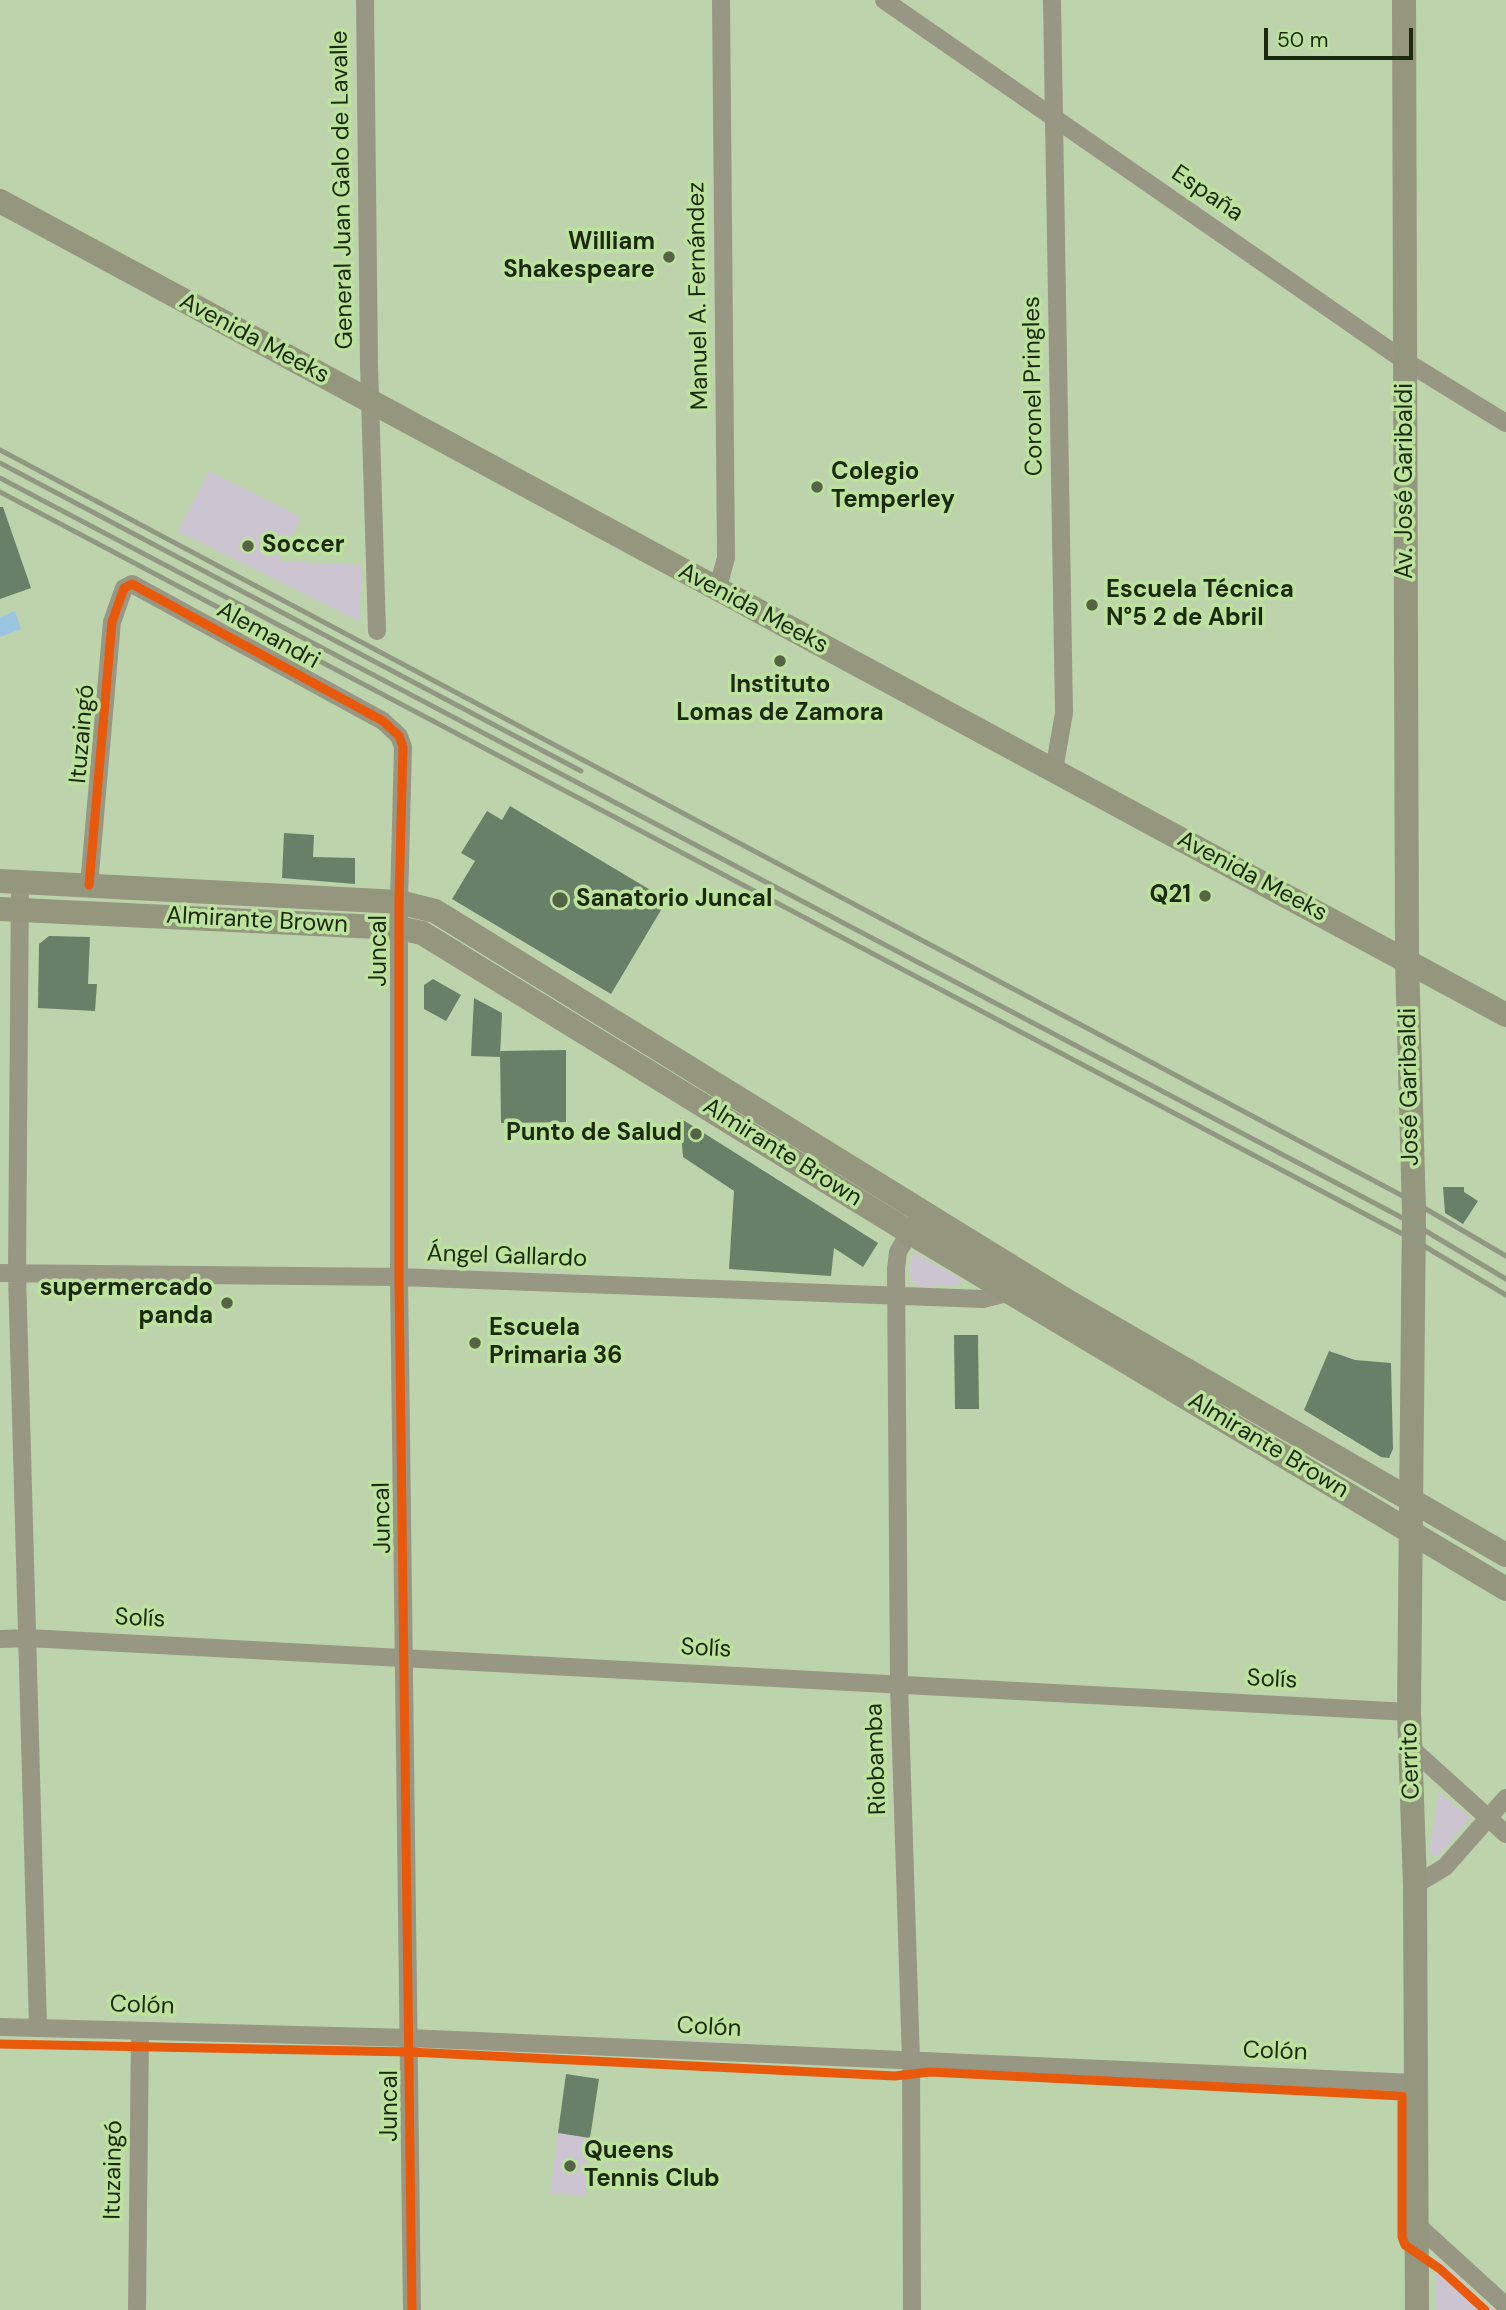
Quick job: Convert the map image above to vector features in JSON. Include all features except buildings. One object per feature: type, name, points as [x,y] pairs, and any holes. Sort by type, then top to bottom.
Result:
[{"type":"main road","name":"Av. José Garibaldi","points":[[1404,0],[1407,961]]},
{"type":"main road","name":"Avenida Meeks","points":[[0,201],[1506,1015]]},
{"type":"main road","name":"Almirante Brown","points":[[10,881],[399,902],[435,911],[916,1223],[1011,1292],[1506,1589]]},
{"type":"main road","name":"Almirante Brown","points":[[10,909],[412,929],[916,1223],[1506,1555]]},
{"type":"main road","name":"José Garibaldi","points":[[1407,961],[1414,1212]]},
{"type":"main road","name":"Cerrito","points":[[1414,1212],[1409,1712],[1415,1885],[1417,2310]]},
{"type":"street","name":"General Juan Galo de Lavalle","points":[[365,0],[377,631]]},
{"type":"street","name":"Manuel A. Fernández","points":[[717,590],[726,558],[721,0]]},
{"type":"street","name":"España","points":[[884,0],[1405,361],[1506,423]]},
{"type":"street","name":"Coronel Pringles","points":[[1052,0],[1064,713],[1054,770]]},
{"type":"street","name":"Alemandri","points":[[124,588],[132,584],[139,587],[392,728]]},
{"type":"street","name":"Ituzaingó","points":[[89,885],[112,621],[124,588]]},
{"type":"street","name":"Juncal","points":[[392,728],[403,747],[399,902],[399,1278],[412,2310]]},
{"type":"street","points":[[10,881],[9,1273],[28,1637],[38,2028]]},
{"type":"street","name":"Riobamba","points":[[912,2310],[911,2062],[899,1685],[898,1252],[916,1223]]},
{"type":"street","name":"Ángel Gallardo","points":[[9,1273],[399,1278],[983,1299],[1011,1292]]},
{"type":"street","name":"Solís","points":[[0,1639],[28,1637],[1409,1712]]},
{"type":"street","points":[[1412,1749],[1506,1833]]},
{"type":"street","points":[[1415,1885],[1445,1867],[1506,1798]]},
{"type":"street","name":"Colón","points":[[0,2027],[410,2038],[1415,2082]]},
{"type":"street","name":"Ituzaingó","points":[[137,2310],[140,2031]]},
{"type":"street","points":[[1417,2225],[1506,2306]]},
{"type":"shaded area","name":"Soccer","points":[[209,471],[301,517],[279,561],[362,565],[359,621],[178,531]]},
{"type":"shaded area","points":[[912,1252],[963,1280],[955,1285],[920,1287],[913,1283],[909,1271]]},
{"type":"shaded area","points":[[1439,1792],[1470,1818],[1438,1856],[1429,1853]]},
{"type":"shaded area","name":"Queens Tennis Club","points":[[558,2133],[590,2138],[585,2196],[550,2193]]},
{"type":"shaded area","points":[[1436,2257],[1493,2310],[1435,2310]]},
{"type":"water","points":[[15,611],[21,629],[0,637],[0,617]]},
{"type":"railway","points":[[0,450],[1414,1202],[1506,1256]]},
{"type":"railway","points":[[0,463],[581,771]]},
{"type":"railway","points":[[0,478],[1414,1224],[1506,1279]]},
{"type":"railway","points":[[0,492],[1414,1240],[1506,1295]]},
{"type":"cycle path","points":[[89,885],[112,622],[124,588],[132,584],[383,721],[399,736],[403,747],[399,902],[399,1277],[412,2310]]},
{"type":"cycle path","points":[[0,2044],[410,2052],[895,2076],[930,2072],[1402,2096],[1402,2237],[1405,2245],[1440,2269],[1485,2310]]},
{"type":"place","name":"William Shakespeare","points":[[669,257]]},
{"type":"place","name":"Colegio Temperley","points":[[817,487]]},
{"type":"place","name":"Soccer","points":[[248,546]]},
{"type":"place","name":"Escuela Técnica N°5 2 de Abril","points":[[1092,605]]},
{"type":"place","name":"Instituto Lomas de Zamora","points":[[780,661]]},
{"type":"place","name":"Q21","points":[[1205,896]]},
{"type":"place","name":"Sanatorio Juncal","points":[[560,900]]},
{"type":"place","name":"Punto de Salud","points":[[696,1134]]},
{"type":"place","name":"supermercado panda","points":[[227,1303]]},
{"type":"place","name":"Escuela Primaria 36","points":[[475,1343]]},
{"type":"place","name":"Queens Tennis Club","points":[[570,2166]]}]
